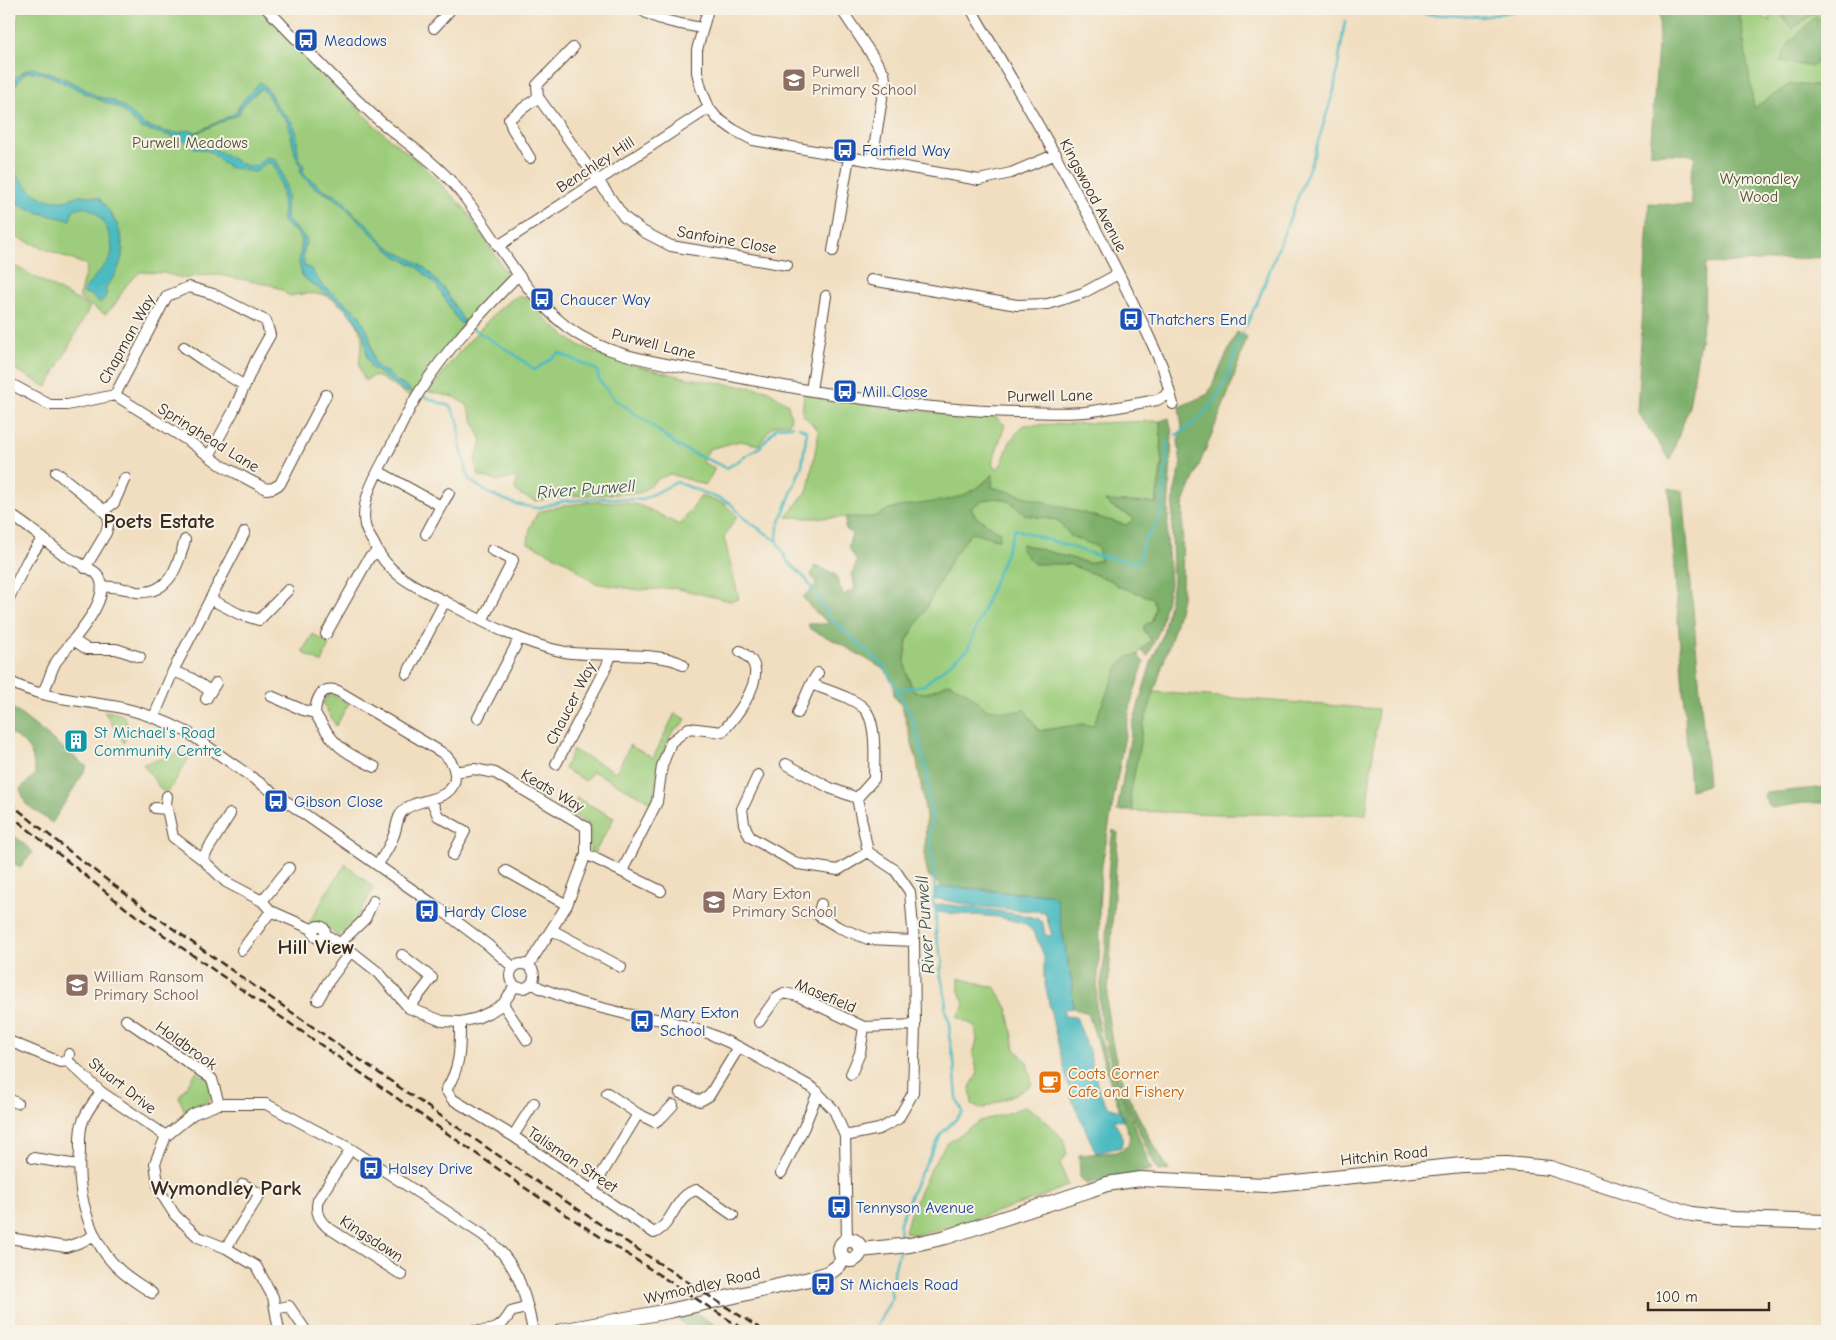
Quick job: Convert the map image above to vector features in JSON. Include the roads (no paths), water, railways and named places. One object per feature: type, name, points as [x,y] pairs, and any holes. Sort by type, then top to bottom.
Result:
[{"type":"street","name":"Purwell Lane","points":[[267,9],[374,115],[428,160],[456,187],[533,295],[568,328],[606,348],[665,363],[893,404],[984,411],[1084,412],[1157,400],[1165,396],[1169,390]]},
{"type":"street","points":[[434,28],[451,9]]},
{"type":"street","points":[[640,9],[648,14],[675,23],[702,28]]},
{"type":"street","points":[[708,9],[696,60],[701,88],[709,108],[717,118],[753,140],[980,180],[1012,173],[1056,154]]},
{"type":"street","points":[[841,9],[884,73],[885,80],[872,161]]},
{"type":"street","name":"Kingswood Avenue","points":[[971,9],[1056,154],[1118,274],[1163,368],[1172,404]]},
{"type":"street","points":[[530,158],[512,128],[509,119],[538,97],[537,85],[573,48]]},
{"type":"street","name":"Sanfoine Close","points":[[538,97],[624,217],[644,232],[671,246],[788,265]]},
{"type":"street","name":"Benchley Hill","points":[[498,246],[709,108]]},
{"type":"street","points":[[833,251],[849,157]]},
{"type":"street","points":[[871,280],[1017,305],[1048,304],[1083,293],[1118,274]]},
{"type":"street","name":"Chaucer Way","points":[[518,276],[464,332],[419,393],[378,471],[367,497],[364,513],[365,526],[377,552],[397,575],[413,586],[445,601],[482,622],[518,638],[564,652],[611,656],[659,656],[684,665]]},
{"type":"street","name":"Chapman Way","points":[[9,383],[50,405],[67,405],[115,395],[167,296],[189,287],[213,294],[266,321],[270,335],[256,360],[245,386]]},
{"type":"street","points":[[811,390],[826,296]]},
{"type":"street","points":[[184,347],[245,386],[234,412],[209,456]]},
{"type":"street","name":"Springhead Lane","points":[[115,395],[190,442],[221,465],[266,489],[280,484],[326,395]]},
{"type":"street","points":[[378,471],[441,506]]},
{"type":"street","points":[[56,472],[101,508],[108,516],[108,527],[85,568]]},
{"type":"street","points":[[103,511],[114,502],[125,478]]},
{"type":"street","points":[[426,534],[449,493]]},
{"type":"street","points":[[9,514],[64,555],[96,574],[102,586],[102,594],[97,607],[54,664],[48,686],[42,693]]},
{"type":"street","points":[[154,717],[173,671],[246,532]]},
{"type":"street","points":[[9,598],[27,561],[43,538]]},
{"type":"street","points":[[102,586],[123,588],[137,592],[152,591],[173,575],[179,564],[185,540]]},
{"type":"street","points":[[482,622],[513,560],[492,550]]},
{"type":"street","points":[[326,634],[369,558],[377,552]]},
{"type":"street","points":[[210,599],[258,625],[288,590]]},
{"type":"street","points":[[407,674],[445,601]]},
{"type":"street","points":[[478,718],[518,638]]},
{"type":"street","points":[[72,640],[87,649],[116,649],[140,657]]},
{"type":"street","points":[[622,870],[657,802],[662,766],[671,742],[689,728],[722,732],[735,718],[745,700],[756,676],[751,659],[740,651]]},
{"type":"street","name":"Chaucer Way","points":[[556,764],[611,656]]},
{"type":"street","points":[[173,671],[190,678],[211,691]]},
{"type":"street","points":[[798,713],[818,673]]},
{"type":"street","points":[[9,681],[18,686],[42,693],[81,702],[116,707],[154,717],[187,732],[378,864],[467,929],[513,967]]},
{"type":"street","points":[[811,684],[856,702],[867,711],[872,725],[874,779],[857,798]]},
{"type":"street","points":[[375,767],[360,760],[333,742],[315,713],[316,703],[321,693],[329,689],[338,691],[397,724],[445,755],[453,764],[455,778],[450,788],[441,797],[412,805],[399,816],[390,844],[378,864]]},
{"type":"street","points":[[271,696],[303,710],[315,713]]},
{"type":"street","points":[[786,764],[830,788],[857,798]]},
{"type":"street","name":"Keats Way","points":[[455,772],[474,769],[495,773],[586,826],[586,854],[567,905],[528,966]]},
{"type":"street","points":[[758,775],[742,809],[744,824],[750,837],[798,864],[838,870],[868,852]]},
{"type":"street","points":[[166,796],[173,837],[202,859],[226,882],[262,901],[271,911],[314,930],[313,933],[317,938],[325,934],[351,951],[379,973],[409,1008],[442,1021],[460,1022],[477,1018],[503,1004],[515,986]]},
{"type":"street","points":[[845,1136],[879,1129],[898,1119],[913,1093],[915,1025],[914,941],[910,892],[895,870],[868,852],[857,798]]},
{"type":"street","points":[[431,799],[438,816],[465,831],[453,855]]},
{"type":"street","points":[[155,808],[167,809]]},
{"type":"street","points":[[202,859],[230,814]]},
{"type":"street","points":[[586,854],[622,870],[661,891]]},
{"type":"street","points":[[262,901],[289,868]]},
{"type":"street","points":[[506,870],[567,905]]},
{"type":"street","points":[[339,944],[365,919],[373,901]]},
{"type":"street","points":[[821,904],[818,915],[838,927],[868,939],[914,941]]},
{"type":"street","points":[[242,950],[271,911]]},
{"type":"street","points":[[552,930],[621,967]]},
{"type":"street","points":[[318,1000],[328,982],[351,951]]},
{"type":"street","points":[[402,955],[432,978],[409,1008]]},
{"type":"street","points":[[519,964],[528,966],[533,972],[532,983],[522,988],[515,986],[509,978],[513,967],[519,964]]},
{"type":"street","points":[[532,983],[540,988],[578,1002],[626,1014],[668,1021],[720,1038],[818,1092],[834,1110],[845,1136],[847,1158],[847,1240],[840,1247],[840,1254],[843,1258],[855,1259],[860,1250],[858,1243],[853,1240],[847,1240]]},
{"type":"street","name":"Masefield","points":[[760,1022],[777,997],[784,993],[798,996],[864,1027],[915,1025]]},
{"type":"street","points":[[503,1004],[527,1040]]},
{"type":"street","name":"Holdbrook","points":[[126,1020],[212,1079],[219,1104]]},
{"type":"street","name":"Talisman Street","points":[[460,1022],[460,1055],[454,1077],[446,1090],[452,1098],[513,1136],[654,1233],[662,1229],[684,1196],[690,1191],[697,1190],[733,1214]]},
{"type":"street","name":"Masefield","points":[[851,1074],[860,1053],[864,1027]]},
{"type":"street","name":"Stuart Drive","points":[[9,1041],[60,1062],[69,1058],[101,1092],[166,1136]]},
{"type":"street","points":[[680,1093],[700,1101],[708,1096],[739,1048]]},
{"type":"street","points":[[101,1092],[82,1122],[78,1165],[83,1202],[95,1235],[102,1248],[120,1271],[152,1293]]},
{"type":"street","points":[[781,1173],[804,1127],[818,1092]]},
{"type":"street","points":[[606,1093],[654,1122],[662,1117],[673,1104]]},
{"type":"street","points":[[513,1136],[534,1102]]},
{"type":"street","points":[[278,1331],[273,1297],[256,1266],[226,1248],[198,1237],[175,1215],[159,1190],[155,1164],[166,1136],[193,1114],[219,1104],[266,1104],[351,1149],[494,1242],[508,1258],[515,1270],[524,1291],[533,1331]]},
{"type":"street","points":[[592,1190],[638,1114]]},
{"type":"street","name":"Kingsdown","points":[[351,1149],[318,1200],[316,1207],[318,1216],[327,1227],[402,1275]]},
{"type":"street","points":[[33,1158],[78,1165]]},
{"type":"street","name":"Hitchin Road","points":[[860,1250],[897,1247],[946,1237],[1090,1190],[1140,1179],[1265,1185],[1462,1165],[1507,1164],[1550,1168],[1692,1214],[1733,1219],[1827,1222]]},
{"type":"street","points":[[226,1248],[260,1194],[243,1184]]},
{"type":"street","points":[[9,1238],[66,1247],[95,1235]]},
{"type":"street","name":"Wymondley Road","points":[[561,1331],[577,1330],[669,1311],[810,1279],[830,1272],[841,1264],[843,1258]]},
{"type":"street","points":[[276,1309],[290,1306],[306,1331]]},
{"type":"street","points":[[470,1331],[488,1331],[497,1328],[505,1322],[511,1312],[528,1307]]},
{"type":"water","points":[[32,68],[54,74],[98,97],[112,100],[124,107],[144,125],[167,132],[179,133],[187,130],[197,132],[236,113],[240,104],[260,82],[267,88],[275,104],[294,127],[299,156],[306,176],[342,199],[353,213],[367,224],[385,244],[426,269],[444,289],[465,323],[461,324],[458,321],[437,286],[416,266],[397,257],[339,201],[314,187],[305,179],[300,173],[301,166],[296,158],[287,121],[276,110],[263,89],[260,89],[242,106],[239,114],[192,135],[191,138],[246,166],[256,166],[267,157],[276,160],[286,186],[287,219],[306,239],[303,256],[305,267],[310,268],[322,285],[359,314],[369,335],[374,362],[396,381],[410,389],[411,392],[404,391],[371,367],[367,357],[364,334],[354,318],[337,301],[302,276],[299,262],[302,241],[298,233],[283,221],[282,191],[272,163],[266,163],[254,172],[228,167],[209,151],[195,148],[182,139],[141,128],[119,108],[41,73],[24,73],[9,94],[11,85],[16,77]]},
{"type":"water","points":[[9,170],[18,176],[32,191],[44,198],[62,201],[79,195],[99,198],[108,209],[119,231],[122,253],[120,264],[106,287],[106,296],[100,303],[91,295],[83,293],[83,291],[110,259],[112,251],[111,241],[103,222],[97,214],[81,207],[73,210],[70,220],[23,207],[9,198]]},
{"type":"water","points":[[950,887],[1012,893],[1049,894],[1056,898],[1072,984],[1073,1008],[1064,1009],[1064,1016],[1076,1017],[1089,1051],[1099,1092],[1108,1107],[1120,1111],[1124,1121],[1113,1120],[1123,1137],[1121,1147],[1096,1153],[1072,1100],[1044,978],[1044,956],[1035,934],[1026,924],[999,917],[936,912],[934,905],[941,904],[999,911],[1036,918],[1043,923],[1045,935],[1052,936],[1045,912],[974,906],[934,898],[937,888]]},
{"type":"waterway","points":[[1347,13],[1374,11],[1481,17],[1527,9]]},
{"type":"waterway","points":[[1246,326],[1259,298],[1314,155],[1334,90],[1345,21]]},
{"type":"waterway","name":"River Purwell","points":[[471,328],[514,354],[535,370],[559,353],[597,370],[599,380],[614,399],[679,447],[727,468],[760,447],[777,427],[792,426]]},
{"type":"waterway","points":[[1176,435],[1201,417],[1220,391],[1229,373],[1243,332]]},
{"type":"waterway","name":"River Purwell","points":[[420,395],[451,407],[459,423],[460,444],[469,480],[490,494],[515,504],[537,508],[565,501],[604,498],[641,500],[677,482],[730,503],[745,519],[777,541],[788,562],[806,579],[829,617],[885,667],[913,720],[928,775],[928,791],[932,817],[930,838],[935,887],[933,902],[936,912],[936,936],[943,962],[940,972],[946,1000],[945,1010],[950,1024],[949,1036],[954,1061],[957,1099],[963,1112],[942,1133],[916,1182],[900,1222],[899,1241]]},
{"type":"waterway","name":"River Purwell","points":[[777,541],[778,527],[802,465],[807,431],[799,427]]},
{"type":"waterway","points":[[897,690],[924,685],[968,649],[1015,529],[1096,555],[1138,563],[1144,541],[1156,525],[1163,508],[1168,439]]},
{"type":"waterway","name":"River Purwell","points":[[874,1331],[892,1298],[890,1288],[899,1251]]},
{"type":"railway","points":[[9,802],[128,896],[250,983],[547,1188],[764,1331]]},
{"type":"railway","points":[[9,814],[128,910],[531,1192],[746,1331]]},
{"type":"place","name":"Meadows","points":[[306,40]]},
{"type":"place","name":"Purwell Primary School","points":[[794,80]]},
{"type":"place","name":"Fairfield Way","points":[[845,150]]},
{"type":"place","name":"Chaucer Way","points":[[542,299]]},
{"type":"place","name":"Thatchers End","points":[[1131,319]]},
{"type":"place","name":"Mill Close","points":[[845,391]]},
{"type":"place","name":"St Michael's Road Community Centre","points":[[76,741]]},
{"type":"place","name":"Gibson Close","points":[[276,801]]},
{"type":"place","name":"Mary Exton Primary School","points":[[714,902]]},
{"type":"place","name":"Hardy Close","points":[[427,911]]},
{"type":"place","name":"William Ransom Primary School","points":[[77,985]]},
{"type":"place","name":"Mary Exton School","points":[[642,1021]]},
{"type":"place","name":"Coots Corner Cafe and Fishery","points":[[1050,1082]]},
{"type":"place","name":"Halsey Drive","points":[[371,1168]]},
{"type":"place","name":"Tennyson Avenue","points":[[839,1207]]},
{"type":"place","name":"St Michaels Road","points":[[823,1284]]},
{"type":"district","name":"Poets Estate","points":[[159,521]]},
{"type":"district","name":"Hill View","points":[[316,947]]},
{"type":"district","name":"Wymondley Park","points":[[226,1188]]},
{"type":"park label","name":"Purwell Meadows","points":[[190,142]]},
{"type":"park label","name":"Wymondley Wood","points":[[1759,187]]}]
